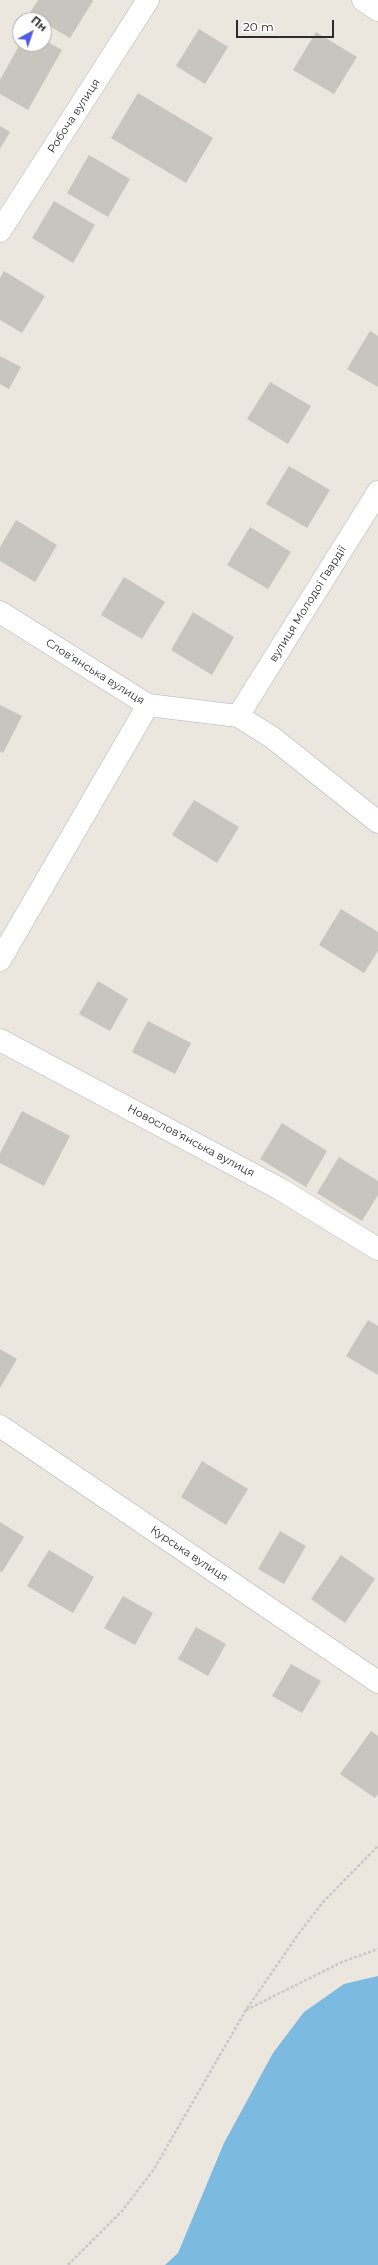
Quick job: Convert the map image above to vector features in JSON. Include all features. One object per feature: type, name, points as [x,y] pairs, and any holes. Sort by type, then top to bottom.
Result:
[{"type":"street","name":"Робоча вулиця","points":[[0,231],[148,0]]},
{"type":"street","points":[[363,0],[378,10]]},
{"type":"street","name":"вулиця Молодої Гвардії","points":[[238,716],[378,492]]},
{"type":"street","name":"Слов'янська вулиця","points":[[0,612],[148,705],[238,716],[273,738],[378,822]]},
{"type":"street","points":[[0,960],[148,705]]},
{"type":"street","name":"Новослов'янська вулиця","points":[[0,1040],[280,1189],[378,1250]]},
{"type":"street","name":"Курська вулиця","points":[[0,1426],[378,1682]]},
{"type":"path","points":[[68,2265],[122,2211],[154,2169],[246,2010],[323,1902],[378,1846]]},
{"type":"path","points":[[246,2010],[342,1962],[378,1949]]},
{"type":"water","points":[[378,1976],[378,2265],[165,2265],[178,2253],[224,2143],[273,2053],[304,2012],[344,1984]]},
{"type":"building","points":[[38,0],[93,1],[70,38],[52,28],[52,12],[30,12]]},
{"type":"building","points":[[199,29],[228,47],[205,84],[176,66]]},
{"type":"building","points":[[316,32],[357,57],[334,94],[293,70]]},
{"type":"building","points":[[52,44],[62,50],[28,110],[0,94],[0,80],[16,52],[52,52]]},
{"type":"building","points":[[138,93],[213,138],[186,183],[111,138]]},
{"type":"building","points":[[0,126],[10,132],[0,149]]},
{"type":"building","points":[[89,155],[130,179],[108,217],[67,193]]},
{"type":"building","points":[[54,201],[95,225],[73,263],[32,238]]},
{"type":"building","points":[[4,271],[45,296],[22,333],[0,320],[0,278]]},
{"type":"building","points":[[370,331],[378,336],[378,387],[347,369]]},
{"type":"building","points":[[0,356],[21,367],[9,389],[0,384]]},
{"type":"building","points":[[270,382],[311,406],[288,444],[247,419]]},
{"type":"building","points":[[289,466],[330,490],[307,528],[266,504]]},
{"type":"building","points":[[16,520],[57,545],[35,582],[0,561],[0,547]]},
{"type":"building","points":[[250,527],[291,552],[268,589],[227,565]]},
{"type":"building","points":[[124,577],[165,602],[142,639],[101,615]]},
{"type":"building","points":[[193,612],[234,637],[212,675],[171,650]]},
{"type":"building","points":[[0,705],[22,716],[3,753],[0,751]]},
{"type":"building","points":[[194,800],[239,827],[217,863],[172,835]]},
{"type":"building","points":[[341,909],[378,932],[378,951],[364,973],[319,945]]},
{"type":"building","points":[[98,981],[128,999],[110,1031],[79,1014]]},
{"type":"building","points":[[148,1021],[191,1043],[175,1074],[132,1052]]},
{"type":"building","points":[[22,1111],[70,1136],[44,1186],[0,1163],[0,1153]]},
{"type":"building","points":[[282,1123],[327,1151],[306,1187],[260,1159]]},
{"type":"building","points":[[339,1157],[378,1181],[378,1195],[362,1221],[317,1193]]},
{"type":"building","points":[[368,1320],[378,1326],[378,1375],[346,1356]]},
{"type":"building","points":[[0,1349],[17,1359],[0,1388]]},
{"type":"building","points":[[202,1461],[248,1489],[226,1525],[181,1497]]},
{"type":"building","points":[[0,1522],[24,1537],[2,1572],[0,1571]]},
{"type":"building","points":[[280,1531],[306,1546],[284,1584],[258,1569]]},
{"type":"building","points":[[49,1550],[94,1577],[73,1613],[27,1586]]},
{"type":"building","points":[[341,1555],[375,1579],[345,1623],[311,1599]]},
{"type":"building","points":[[123,1596],[153,1613],[135,1645],[104,1628]]},
{"type":"building","points":[[196,1627],[226,1644],[208,1676],[178,1659]]},
{"type":"building","points":[[291,1664],[321,1681],[302,1713],[272,1696]]},
{"type":"building","points":[[371,1731],[378,1736],[378,1794],[375,1798],[340,1774]]}]
